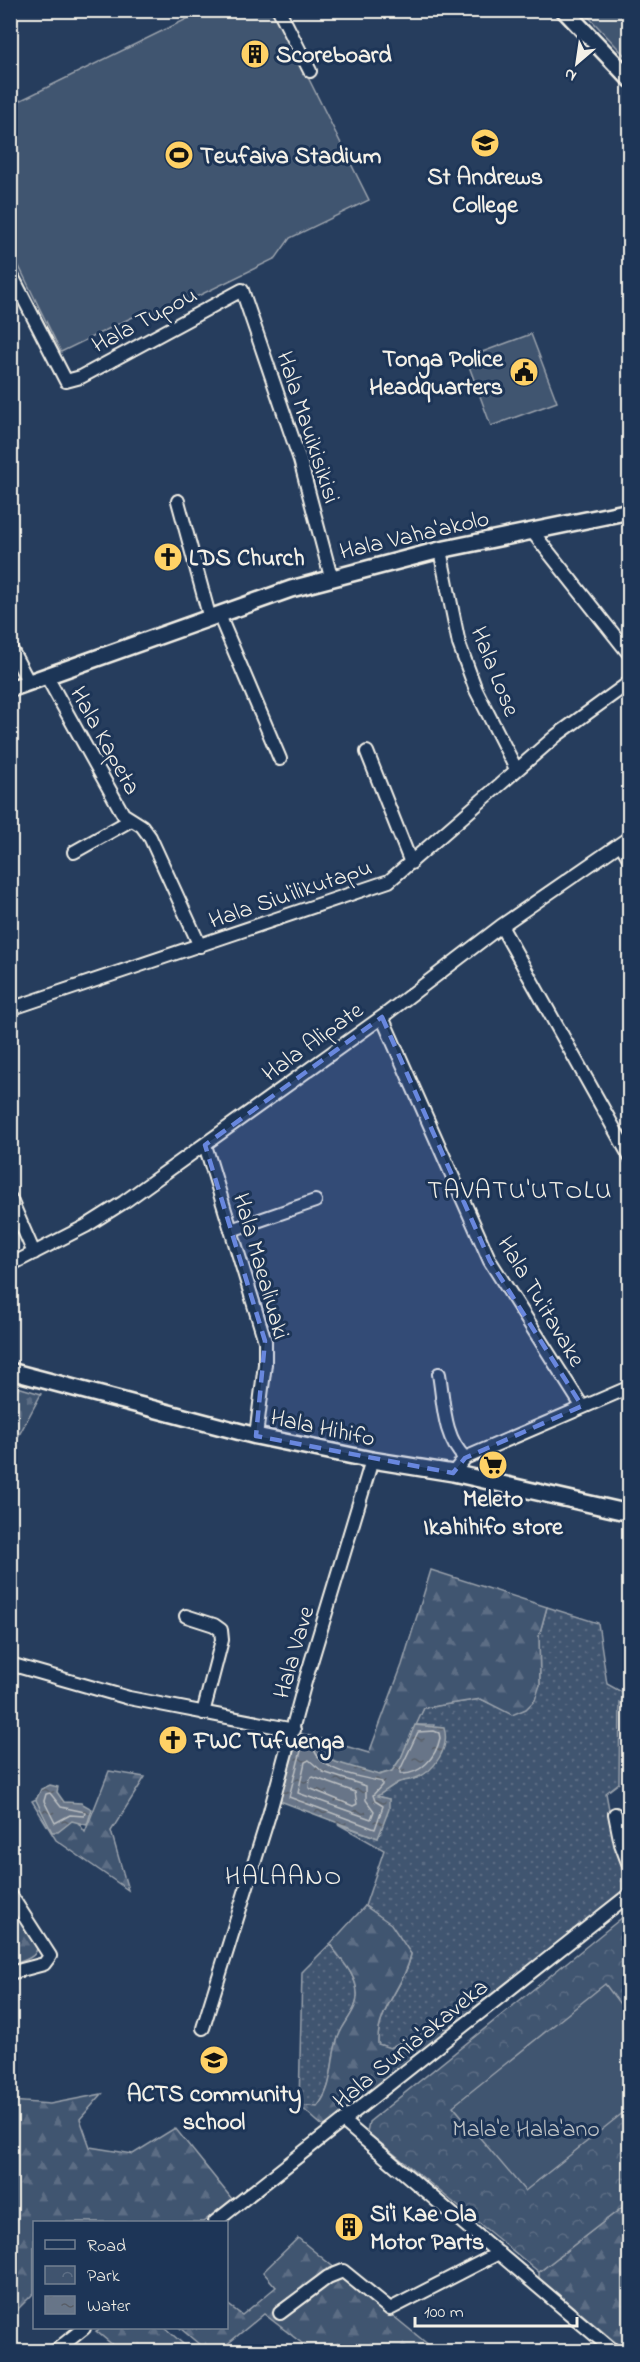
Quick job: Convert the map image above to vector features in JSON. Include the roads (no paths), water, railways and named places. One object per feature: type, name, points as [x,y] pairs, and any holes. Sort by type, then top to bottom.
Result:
[{"type":"main road","points":[[564,10],[630,79]]},
{"type":"main road","name":"Hala Vaha'akolo","points":[[10,689],[331,577],[440,550],[630,511]]},
{"type":"main road","name":"Hala Hihifo","points":[[10,1371],[256,1436],[372,1460],[453,1473],[630,1513]]},
{"type":"street","points":[[279,10],[310,71]]},
{"type":"street","name":"Hala Tupou","points":[[10,272],[66,381],[81,376],[242,290]]},
{"type":"street","name":"Hala Mauikisikisi","points":[[242,290],[300,460],[331,577]]},
{"type":"street","points":[[178,501],[214,617],[280,759]]},
{"type":"street","points":[[531,530],[630,655]]},
{"type":"street","name":"Hala Lose","points":[[440,550],[459,644],[476,690],[516,769]]},
{"type":"street","points":[[10,647],[29,683]]},
{"type":"street","name":"Hala Kapeta","points":[[47,677],[123,814],[142,826],[150,837],[200,946]]},
{"type":"street","name":"Hala Siu'ilikutapu","points":[[10,1009],[389,881],[557,735],[630,682]]},
{"type":"street","points":[[367,752],[411,863]]},
{"type":"street","points":[[74,852],[131,820]]},
{"type":"street","points":[[625,840],[630,860]]},
{"type":"street","name":"Hala Alipate","points":[[10,1265],[124,1202],[382,1017],[501,926],[625,840]]},
{"type":"street","points":[[501,926],[630,1157]]},
{"type":"street","name":"Hala Tu'itavake","points":[[382,1017],[490,1261],[582,1406]]},
{"type":"street","name":"Hala Maealiuaki","points":[[205,1145],[265,1341],[256,1436]]},
{"type":"street","points":[[10,1198],[34,1253]]},
{"type":"street","points":[[231,1230],[315,1201]]},
{"type":"street","points":[[440,1374],[447,1426],[456,1449],[465,1458]]},
{"type":"street","points":[[453,1473],[465,1458],[630,1387]]},
{"type":"street","name":"Hala Vave","points":[[203,2028],[294,1730],[372,1460]]},
{"type":"street","points":[[186,1616],[214,1625],[221,1630],[222,1640],[203,1713]]},
{"type":"street","points":[[10,1664],[129,1698],[294,1730]]},
{"type":"street","points":[[615,1814],[621,1844],[630,1869]]},
{"type":"street","points":[[10,1894],[47,1949],[50,1960],[39,1966],[10,1972]]},
{"type":"street","name":"Hala Sunia'akaveka","points":[[218,2221],[630,1894]]},
{"type":"street","points":[[344,2122],[615,2352]]},
{"type":"street","points":[[280,2313],[328,2277],[343,2271],[390,2309],[499,2253]]},
{"type":"street","points":[[54,2352],[83,2329]]},
{"type":"water","points":[[415,1725],[444,1728],[443,1750],[435,1764],[423,1775],[397,1783],[377,1796],[389,1799],[389,1809],[378,1838],[280,1801],[299,1733],[318,1738],[319,1750],[329,1760],[379,1775],[392,1771],[401,1758]]},
{"type":"water","points":[[50,1785],[58,1787],[57,1792],[64,1802],[81,1803],[92,1809],[87,1825],[72,1821],[58,1832],[52,1832],[36,1800],[41,1789]]},
{"type":"place","name":"Scoreboard","points":[[255,54]]},
{"type":"place","name":"St Andrews College","points":[[485,143]]},
{"type":"place","name":"Teufaiva Stadium","points":[[179,155]]},
{"type":"place","name":"Tonga Police Headquarters","points":[[524,372]]},
{"type":"place","name":"LDS Church","points":[[168,557]]},
{"type":"place","name":"Meleto Ikahihifo store","points":[[493,1465]]},
{"type":"place","name":"FWC Tufuenga","points":[[173,1740]]},
{"type":"place","name":"ACTS community school","points":[[214,2060]]},
{"type":"place","name":"Si'i Kae Ola Motor Parts","points":[[349,2227]]},
{"type":"district","name":"TAVATU'UTOLU","points":[[520,1189]]},
{"type":"district","name":"HALAANO","points":[[284,1875]]},
{"type":"park label","name":"Mala'e Hala'ano","points":[[526,2128]]}]
